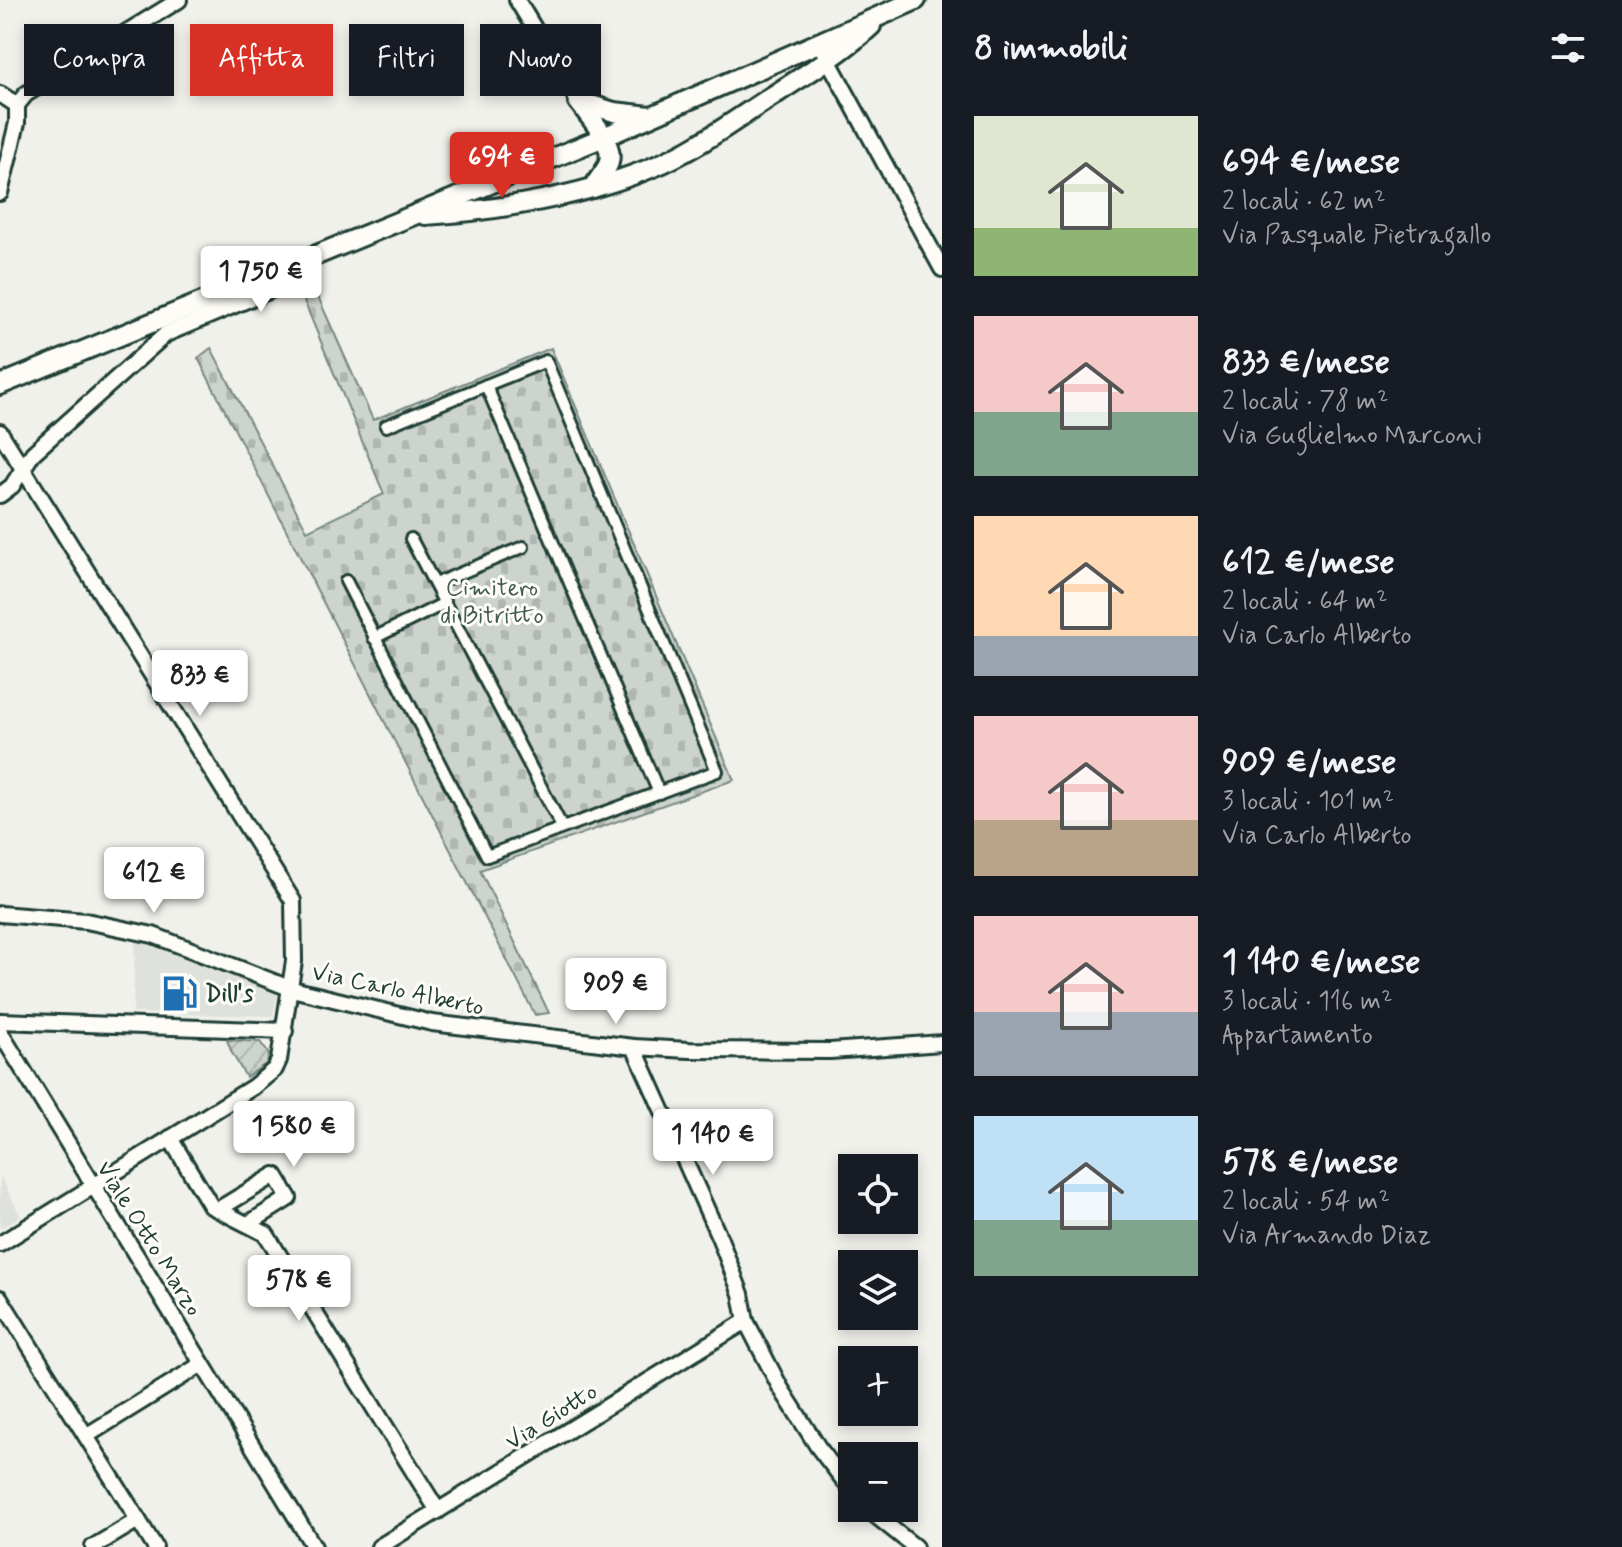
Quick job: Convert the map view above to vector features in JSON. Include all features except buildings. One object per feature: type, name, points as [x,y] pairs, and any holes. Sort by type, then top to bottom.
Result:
[{"type":"main road","points":[[406,216],[476,212],[593,188],[653,168],[701,143],[823,52],[882,15],[916,0]]},
{"type":"main road","points":[[0,385],[163,326],[296,262],[406,216],[653,116],[823,52]]},
{"type":"main road","points":[[578,101],[614,112],[653,116]]},
{"type":"main road","points":[[578,101],[604,137],[610,156],[608,166],[593,188]]},
{"type":"main road","points":[[578,101],[583,145]]},
{"type":"street","points":[[0,193],[17,123],[17,105],[26,94],[179,0]]},
{"type":"street","points":[[517,0],[578,101]]},
{"type":"street","points":[[823,52],[942,269]]},
{"type":"street","points":[[0,94],[17,105]]},
{"type":"street","points":[[0,495],[12,486],[33,453],[163,326]]},
{"type":"street","points":[[346,581],[487,856],[717,771],[546,361],[386,426]]},
{"type":"street","points":[[486,385],[659,793]]},
{"type":"street","points":[[0,432],[293,901],[294,961],[285,1031],[275,1069],[253,1087],[0,1244]]},
{"type":"street","points":[[411,539],[562,827]]},
{"type":"street","points":[[435,584],[523,547]]},
{"type":"street","points":[[374,638],[445,603]]},
{"type":"street","name":"Via Carlo Alberto","points":[[0,914],[86,921],[153,935],[292,989],[432,1023],[634,1047],[830,1051],[942,1043]]},
{"type":"street","points":[[0,1021],[285,1031]]},
{"type":"street","name":"Viale Otto Marzo","points":[[0,1032],[314,1547]]},
{"type":"street","points":[[634,1047],[720,1239],[741,1294],[746,1321],[788,1399],[838,1473]]},
{"type":"street","points":[[170,1138],[211,1206],[266,1234],[438,1511]]},
{"type":"street","points":[[219,1209],[275,1175],[289,1198],[248,1224]]},
{"type":"street","points":[[0,1298],[155,1547]]},
{"type":"street","name":"Via Giotto","points":[[379,1547],[746,1321]]},
{"type":"street","points":[[86,1436],[202,1364]]},
{"type":"street","points":[[93,1547],[138,1520]]},
{"type":"street","points":[[884,1522],[915,1547]]},
{"type":"shaded area","name":"Dill's","points":[[135,936],[278,992],[273,1016],[133,1013]]},
{"type":"shaded area","points":[[0,1176],[21,1216],[0,1229]]},
{"type":"green space","name":"Cimitero di Bitritto","points":[[315,290],[373,420],[551,348],[734,780],[480,870],[549,1013],[535,1015],[198,358],[211,348],[307,531],[384,494],[302,296]]},
{"type":"green space","points":[[227,1040],[260,1042],[269,1054],[267,1063],[246,1077]]},
{"type":"place","name":"Dill's","points":[[179,993]]}]
